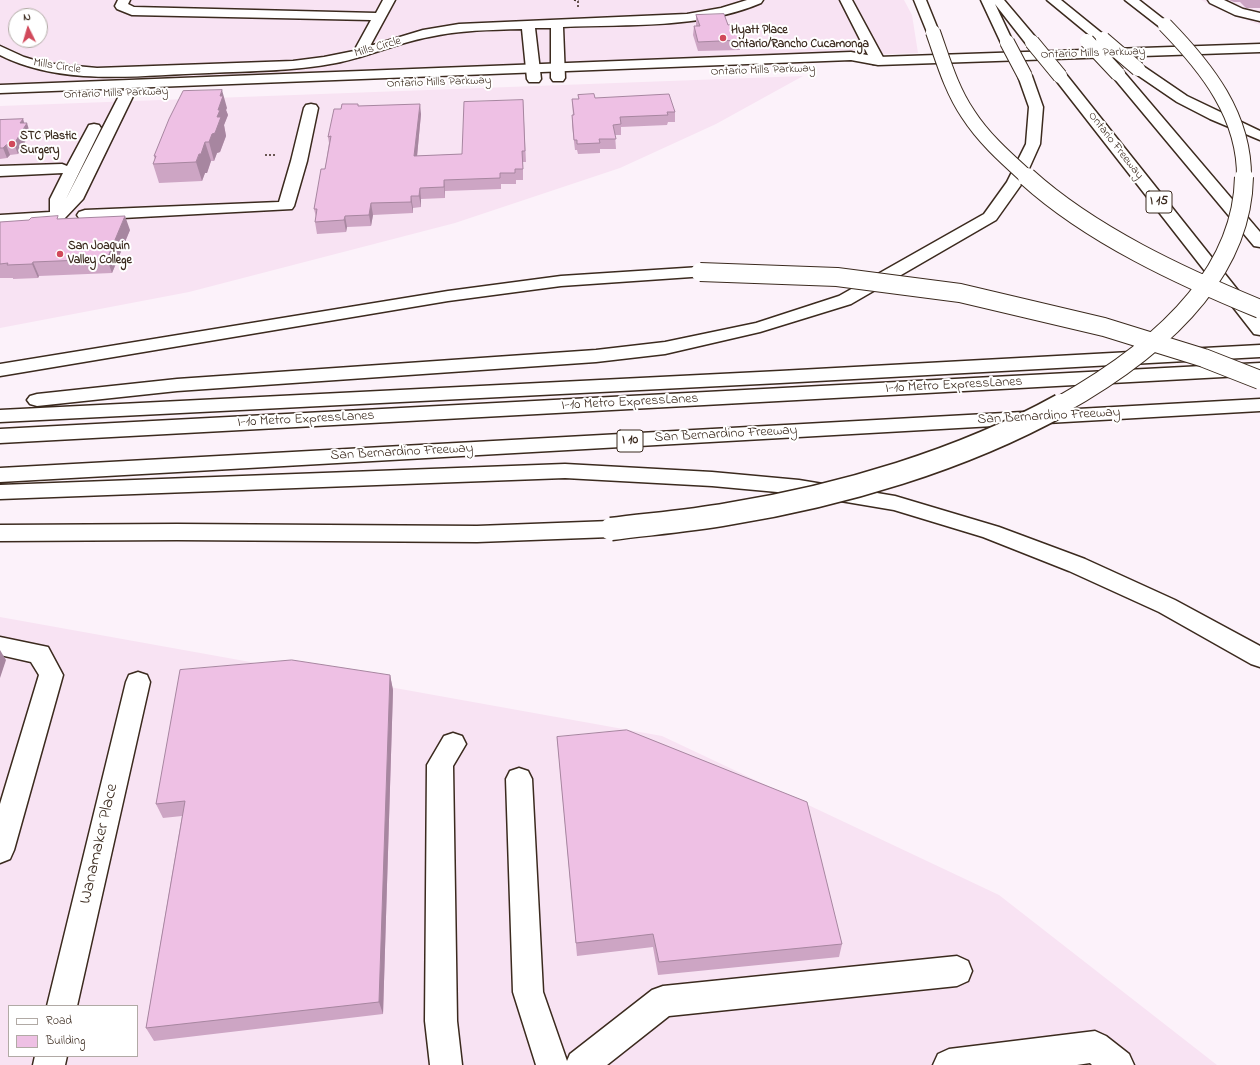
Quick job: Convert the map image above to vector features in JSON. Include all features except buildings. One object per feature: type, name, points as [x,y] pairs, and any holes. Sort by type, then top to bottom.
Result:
[{"type":"main road","points":[[124,0],[121,6],[132,10],[380,17]]},
{"type":"main road","points":[[359,54],[389,0]]},
{"type":"main road","name":"Mills Circle","points":[[0,50],[15,59],[41,66],[92,72],[289,65],[324,61],[359,54],[431,33],[470,27],[686,18],[718,13],[757,0]]},
{"type":"main road","points":[[846,0],[878,61]]},
{"type":"main road","points":[[920,0],[958,96],[973,122],[996,150],[1029,180],[1068,209],[1117,240],[1179,273],[1260,309]]},
{"type":"main road","points":[[0,404],[177,385],[596,356],[665,348],[760,327],[845,300],[990,217],[1015,182],[1033,144],[1036,107],[1025,76],[987,0]]},
{"type":"main road","name":"Ontario Freeway","points":[[998,0],[1060,76],[1259,329]]},
{"type":"main road","points":[[1052,0],[1103,39],[1138,69],[1182,99],[1215,116],[1260,136]]},
{"type":"main road","points":[[1052,0],[1118,74],[1260,242]]},
{"type":"main road","points":[[0,533],[185,532],[477,534],[611,529],[712,517],[805,499],[882,479],[952,455],[1014,430],[1069,401],[1120,369],[1163,334],[1192,304],[1216,270],[1233,239],[1242,208],[1245,178],[1243,149],[1236,121],[1223,95],[1208,71],[1188,47],[1165,25],[1131,0]]},
{"type":"main road","points":[[1214,0],[1239,12],[1260,17]]},
{"type":"main road","points":[[557,24],[558,73]]},
{"type":"main road","points":[[528,25],[533,74]]},
{"type":"main road","name":"Ontario Mills Parkway","points":[[0,99],[106,105],[127,94],[533,74],[849,68],[878,61],[1260,48]]},
{"type":"main road","name":"Ontario Mills Parkway","points":[[0,89],[533,74]]},
{"type":"main road","points":[[0,220],[58,216],[75,199],[127,94]]},
{"type":"main road","points":[[58,216],[58,199],[106,105]]},
{"type":"main road","points":[[85,215],[286,206],[299,161],[311,108]]},
{"type":"main road","points":[[0,171],[62,169]]},
{"type":"main road","points":[[0,370],[243,332],[448,296],[561,281],[700,272],[838,277],[960,293],[1104,327],[1204,358],[1260,380]]},
{"type":"main road","points":[[0,416],[1260,351]]},
{"type":"main road","name":"I-10 Metro ExpressLanes","points":[[0,436],[1260,369]]},
{"type":"main road","name":"San Bernardino Freeway","points":[[0,475],[1260,405]]},
{"type":"main road","points":[[0,492],[565,471],[712,478],[800,487],[895,503],[991,532],[1077,565],[1167,606],[1260,657]]},
{"type":"main road","points":[[0,646],[39,654],[51,675],[0,850]]},
{"type":"main road","name":"Wanamaker Place","points":[[62,1005],[138,682]]},
{"type":"main road","points":[[446,1065],[440,1021],[440,765],[453,744]]},
{"type":"main road","points":[[519,778],[528,992],[552,1065]]},
{"type":"main road","points":[[581,1065],[663,1000],[957,971]]},
{"type":"main road","points":[[949,1065],[1095,1047],[1118,1065]]},
{"type":"path","points":[[265,155],[275,155]]},
{"type":"shaded area","points":[[0,0],[904,0],[912,15],[918,53],[0,85]]},
{"type":"shaded area","points":[[1201,0],[1260,0],[1260,25],[1216,8]]},
{"type":"shaded area","points":[[803,76],[716,124],[620,168],[455,223],[189,292],[0,328],[0,106]]},
{"type":"shaded area","points":[[0,617],[662,736],[999,895],[1217,1065],[0,1065]]},
{"type":"place","name":"Hyatt Place Ontario/Rancho Cucamonga","points":[[723,38]]},
{"type":"place","name":"STC Plastic Surgery","points":[[12,144]]},
{"type":"place","name":"San Joaquin Valley College","points":[[60,254]]}]
